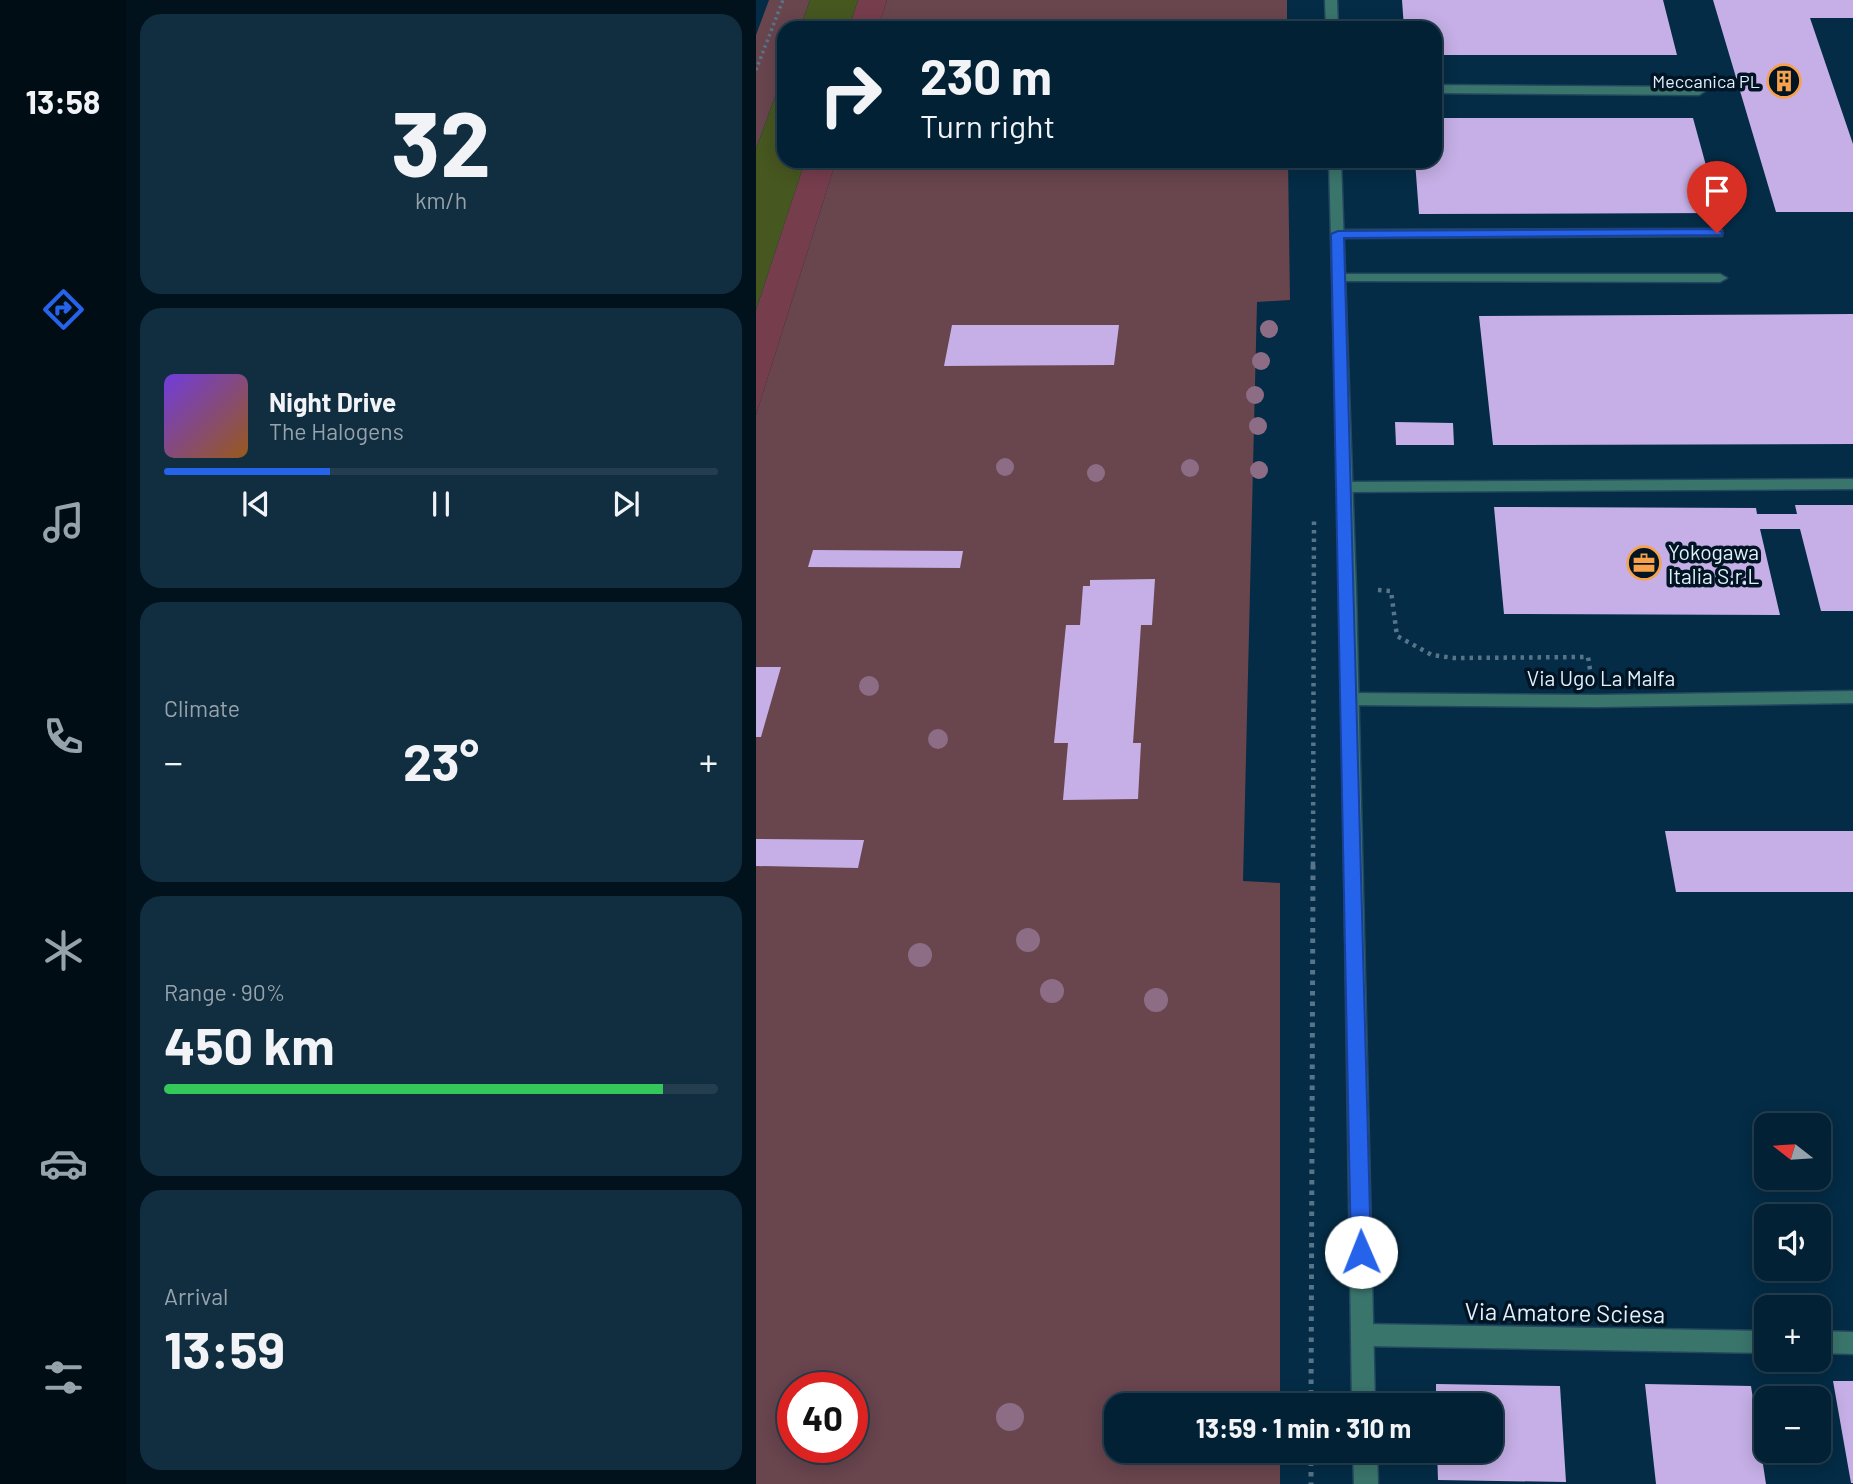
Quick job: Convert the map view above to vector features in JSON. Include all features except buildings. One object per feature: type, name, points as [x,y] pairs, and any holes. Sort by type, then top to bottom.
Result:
[{"type":"street","points":[[1331,0],[1332,21]]},
{"type":"street","points":[[1442,89],[1699,91]]},
{"type":"street","points":[[1335,168],[1348,589],[1364,1393]]},
{"type":"street","points":[[1338,234],[1717,233]]},
{"type":"street","points":[[1338,278],[1720,278]]},
{"type":"street","points":[[1345,487],[1853,484]]},
{"type":"street","name":"Via Ugo La Malfa","points":[[1350,699],[1596,701],[1853,697]]},
{"type":"street","name":"Via Amatore Sciesa","points":[[1363,1335],[1754,1342]]},
{"type":"street","points":[[1831,1342],[1853,1343]]},
{"type":"street","points":[[1365,1463],[1366,1484]]},
{"type":"path","points":[[756,70],[783,0]]},
{"type":"path","points":[[1311,1393],[1314,512]]},
{"type":"path","points":[[1314,590],[1391,591],[1393,624],[1397,636],[1432,655],[1454,658],[1588,657],[1596,701]]},
{"type":"path","points":[[1311,1463],[1311,1484]]},
{"type":"shaded area","points":[[769,0],[810,0],[802,21],[777,21],[777,91],[756,149],[756,35]]},
{"type":"shaded area","points":[[810,0],[858,0],[851,21],[802,21]]},
{"type":"shaded area","points":[[858,0],[887,0],[880,21],[851,21]]},
{"type":"shaded area","points":[[887,0],[1287,0],[1287,21],[880,21]]},
{"type":"shaded area","points":[[777,91],[777,168],[803,168],[756,310],[756,149]]},
{"type":"shaded area","points":[[803,168],[834,168],[756,415],[756,310]]},
{"type":"shaded area","points":[[834,168],[1288,168],[1290,300],[1257,302],[1243,881],[1280,883],[1280,1393],[1104,1393],[1104,1463],[1280,1463],[1280,1484],[756,1484],[756,415]]},
{"type":"place","name":"Meccanica PL","points":[[1784,81]]},
{"type":"place","name":"Yokogawa Italia S.r.L","points":[[1644,563]]},
{"type":"route","points":[[1361,1252],[1338,234],[1717,233]]}]
